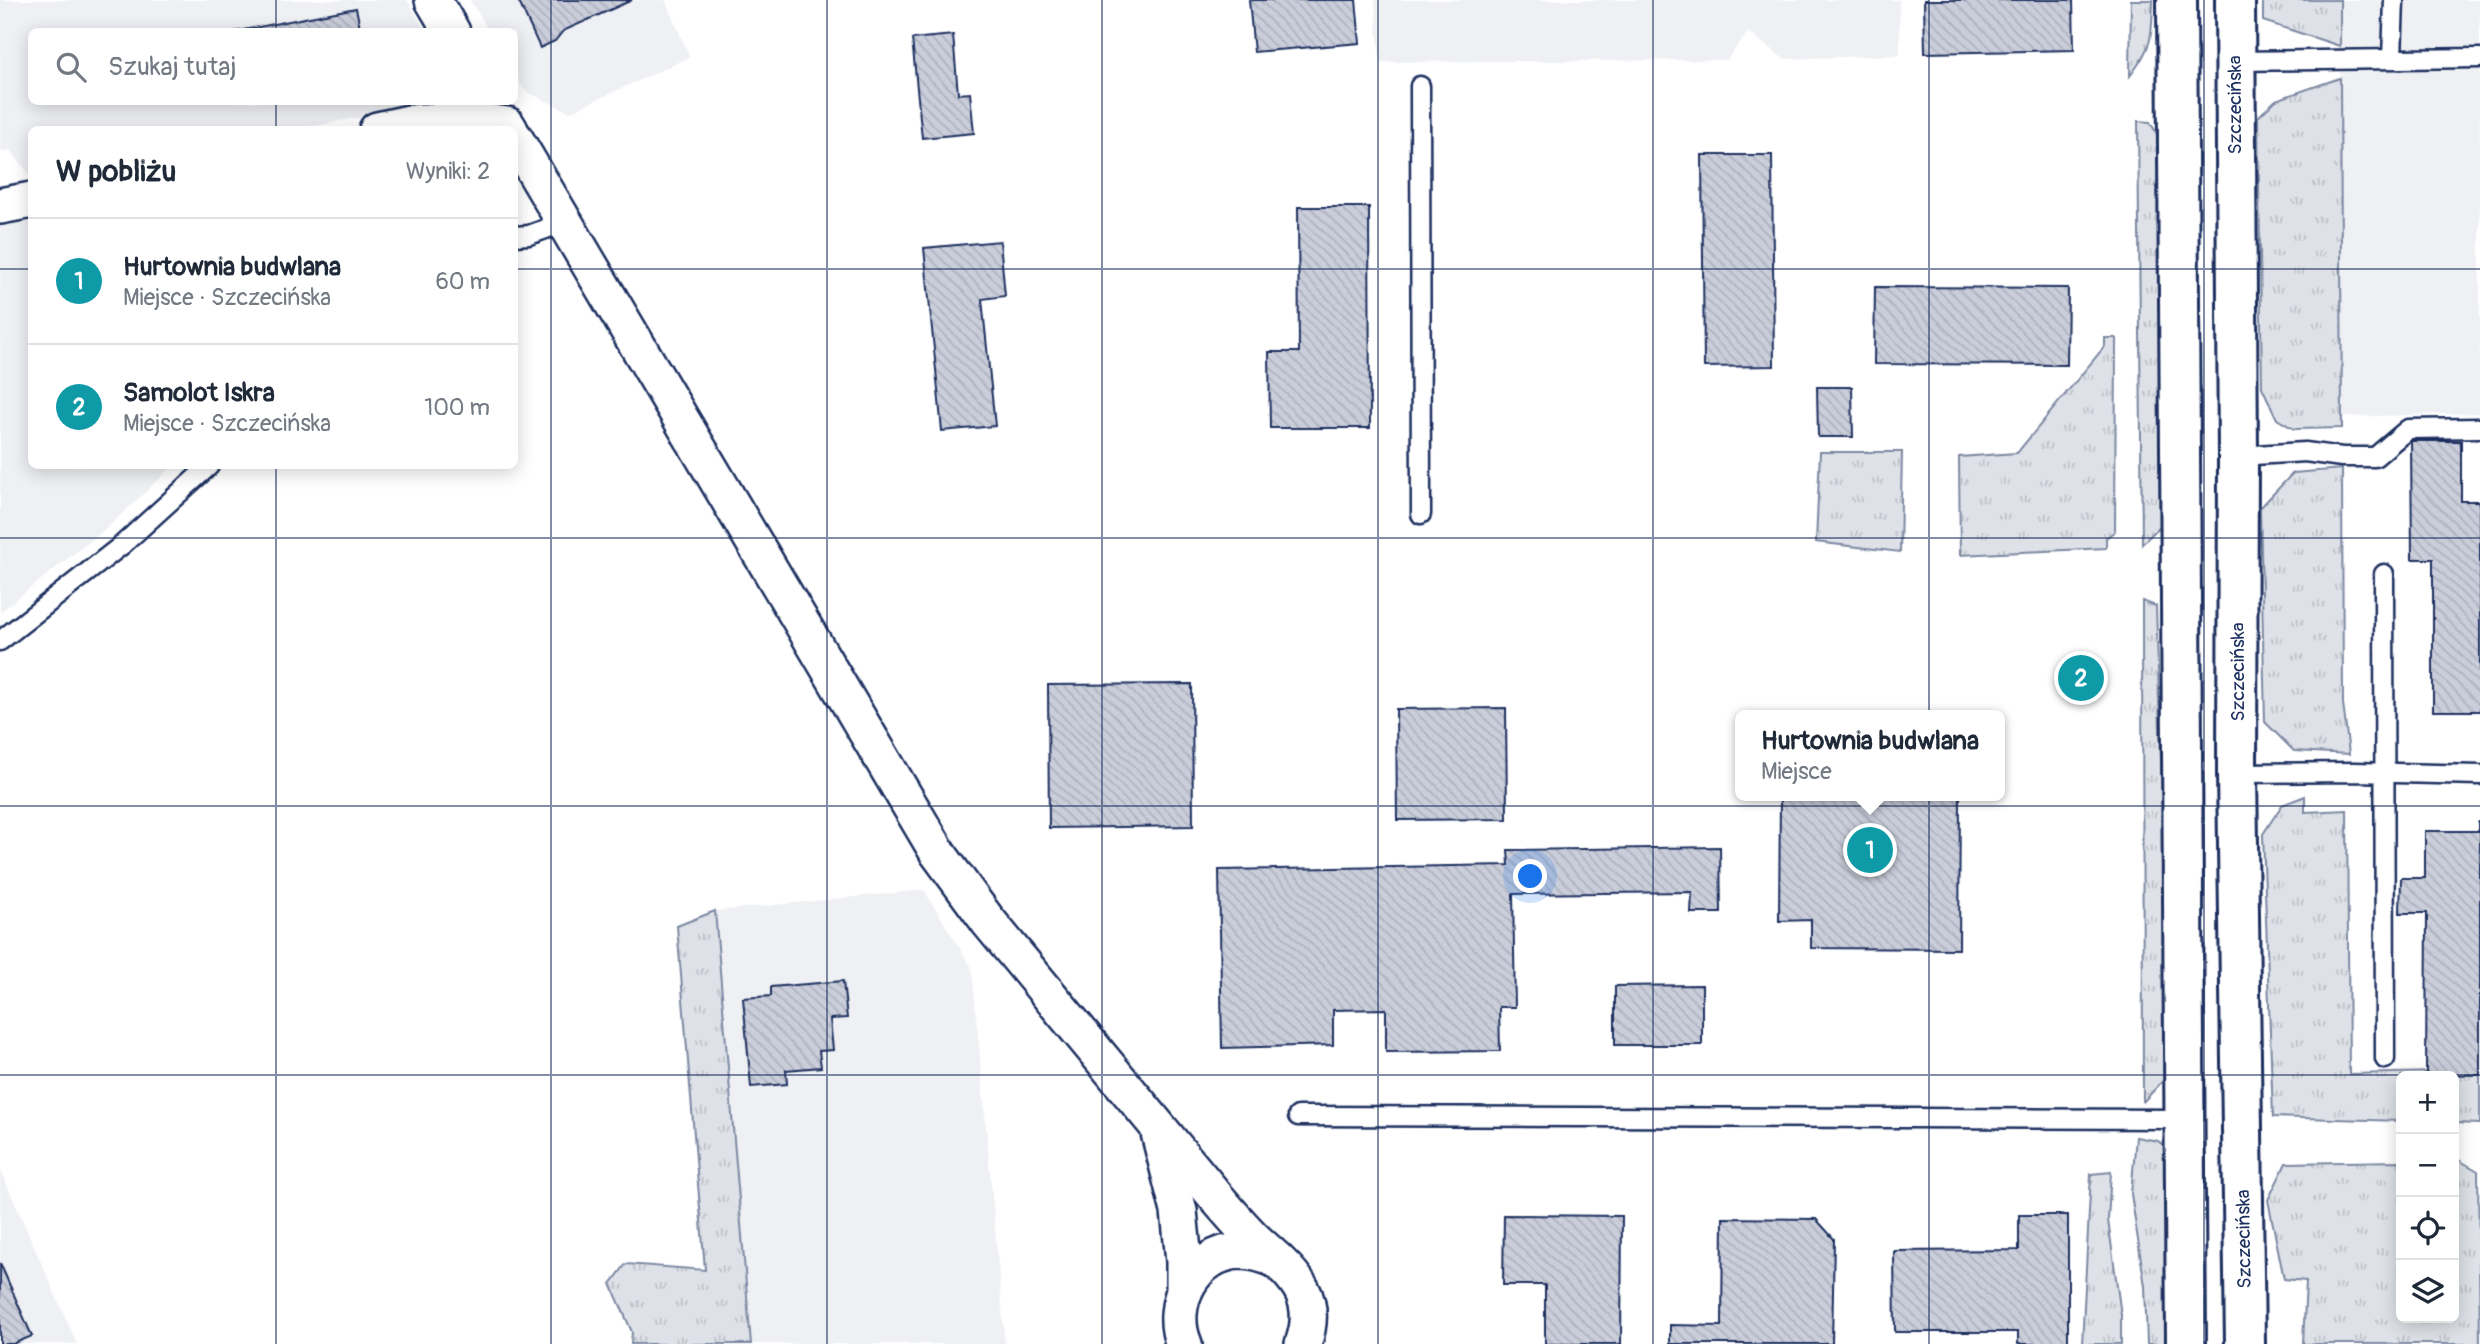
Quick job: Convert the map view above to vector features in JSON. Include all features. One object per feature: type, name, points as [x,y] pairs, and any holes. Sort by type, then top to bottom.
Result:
[{"type":"main road","points":[[2177,0],[2186,1344]]},
{"type":"main road","name":"Szczecińska","points":[[2235,0],[2237,772],[2245,1344]]},
{"type":"street","points":[[433,0],[450,28]]},
{"type":"street","points":[[395,126],[467,119],[506,123]]},
{"type":"street","points":[[518,143],[938,852],[988,921],[1245,1230],[1292,1273],[1303,1289],[1313,1336]]},
{"type":"street","points":[[0,206],[28,201]]},
{"type":"street","points":[[1156,1123],[1179,1211],[1184,1292]]},
{"type":"street","points":[[1181,1343],[1178,1322],[1180,1301],[1188,1282],[1201,1267],[1219,1256],[1238,1251],[1258,1253],[1277,1260]]},
{"type":"lane","points":[[2392,58],[2394,0]]},
{"type":"lane","points":[[2235,61],[2480,58]]},
{"type":"lane","points":[[1420,86],[1420,514]]},
{"type":"lane","points":[[518,236],[529,235],[565,222]]},
{"type":"lane","points":[[2238,456],[2305,452],[2342,457],[2375,457],[2408,429],[2480,428]]},
{"type":"lane","points":[[0,641],[122,545],[206,469]]},
{"type":"lane","points":[[2384,573],[2385,1059]]},
{"type":"lane","points":[[2237,772],[2480,775]]},
{"type":"lane","points":[[1298,1116],[2186,1119]]},
{"type":"shaded area","points":[[0,0],[407,0],[424,28],[28,28],[28,105],[426,105],[314,126],[28,126],[28,172],[10,150],[0,152]]},
{"type":"shaded area","points":[[470,0],[665,0],[690,57],[570,112],[525,91],[518,79],[518,28],[487,28]]},
{"type":"shaded area","points":[[1375,0],[1899,0],[1900,55],[1784,59],[1748,32],[1727,60],[1380,62]]},
{"type":"shaded area","points":[[2340,0],[2480,0],[2480,413],[2341,417]]},
{"type":"shaded area","points":[[28,222],[28,469],[170,469],[108,527],[0,612],[0,227]]},
{"type":"shaded area","points":[[924,890],[972,968],[1005,1344],[751,1344],[715,911]]},
{"type":"shaded area","points":[[0,1169],[77,1344],[0,1344]]},
{"type":"green space","points":[[2131,0],[2153,0],[2150,40],[2143,57],[2130,76]]},
{"type":"green space","points":[[2263,0],[2340,0],[2340,46],[2263,21]]},
{"type":"green space","points":[[2340,78],[2342,428],[2294,429],[2277,419],[2262,387],[2258,117],[2276,100]]},
{"type":"green space","points":[[2138,121],[2150,122],[2161,141],[2162,524],[2142,544]]},
{"type":"green space","points":[[2105,338],[2116,338],[2115,531],[2106,538],[2106,548],[1960,555],[1959,457],[2017,453],[2105,346]]},
{"type":"green space","points":[[1820,452],[1902,452],[1900,552],[1816,542]]},
{"type":"green space","points":[[2342,469],[2343,703],[2349,754],[2294,751],[2265,722],[2260,508],[2293,473]]},
{"type":"green space","points":[[2142,601],[2156,606],[2171,1072],[2143,1102]]},
{"type":"green space","points":[[2305,796],[2305,812],[2347,810],[2349,1074],[2396,1073],[2396,1121],[2273,1117],[2263,834],[2282,805]]},
{"type":"green space","points":[[715,911],[751,1344],[631,1344],[632,1332],[611,1284],[626,1264],[705,1270],[677,926]]},
{"type":"green space","points":[[2459,1071],[2480,1071],[2480,1124],[2459,1123]]},
{"type":"green space","points":[[2136,1137],[2158,1141],[2169,1150],[2176,1344],[2147,1344],[2145,1286],[2131,1194]]},
{"type":"green space","points":[[2459,1160],[2478,1171],[2480,1344],[2303,1344],[2306,1281],[2284,1279],[2268,1200],[2286,1163],[2396,1161],[2396,1323],[2459,1323]]},
{"type":"green space","points":[[2111,1172],[2108,1220],[2121,1315],[2121,1344],[2082,1344],[2091,1174]]},
{"type":"building","points":[[518,0],[632,0],[563,31],[555,41],[540,48]]},
{"type":"building","points":[[1249,0],[1356,0],[1360,43],[1254,52]]},
{"type":"building","points":[[1924,0],[2073,0],[2074,50],[1925,53]]},
{"type":"building","points":[[356,8],[360,28],[254,28]]},
{"type":"building","points":[[953,35],[958,94],[970,93],[974,133],[922,138],[912,39]]},
{"type":"building","points":[[1702,155],[1772,155],[1774,366],[1704,367]]},
{"type":"building","points":[[1298,207],[1369,207],[1370,428],[1270,428],[1269,352],[1299,352]]},
{"type":"building","points":[[1000,241],[1005,296],[982,299],[995,426],[942,431],[924,248]]},
{"type":"building","points":[[1875,287],[2068,288],[2067,365],[1874,364]]},
{"type":"building","points":[[1817,387],[1852,387],[1853,437],[1818,437]]},
{"type":"building","points":[[2411,441],[2461,441],[2461,501],[2480,501],[2480,711],[2433,711],[2433,559],[2412,559]]},
{"type":"building","points":[[1192,684],[1193,826],[1049,828],[1048,685]]},
{"type":"building","points":[[1506,708],[1507,819],[1397,820],[1396,709]]},
{"type":"building","points":[[1780,801],[1960,801],[1959,949],[1811,948],[1811,920],[1779,921]]},
{"type":"building","points":[[2480,822],[2480,1075],[2459,1075],[2459,1071],[2426,1071],[2427,913],[2400,913],[2401,878],[2425,878],[2425,831],[2478,831]]},
{"type":"building","points":[[1720,847],[1721,913],[1691,913],[1692,892],[1513,894],[1515,1007],[1499,1007],[1500,1051],[1386,1052],[1386,1009],[1333,1010],[1333,1045],[1222,1048],[1219,870],[1509,865],[1508,850]]},
{"type":"building","points":[[843,981],[847,1018],[830,1019],[833,1050],[819,1051],[821,1067],[786,1070],[787,1084],[751,1087],[743,998],[771,996],[771,987]]},
{"type":"building","points":[[1702,985],[1702,1045],[1615,1045],[1615,986]]},
{"type":"building","points":[[1504,1215],[1622,1216],[1621,1344],[1545,1344],[1545,1285],[1503,1285]]},
{"type":"building","points":[[2019,1215],[2068,1215],[2068,1344],[2018,1344],[2018,1332],[1895,1332],[1894,1251],[2019,1250]]},
{"type":"building","points":[[1723,1218],[1816,1219],[1834,1239],[1832,1344],[1670,1344],[1670,1325],[1722,1326]]},
{"type":"building","points":[[0,1263],[32,1336],[13,1344],[0,1344]]},
{"type":"place","name":"Samolot Iskra","points":[[2081,678]]},
{"type":"place","name":"Hurtownia budwlana","points":[[1870,850]]}]
